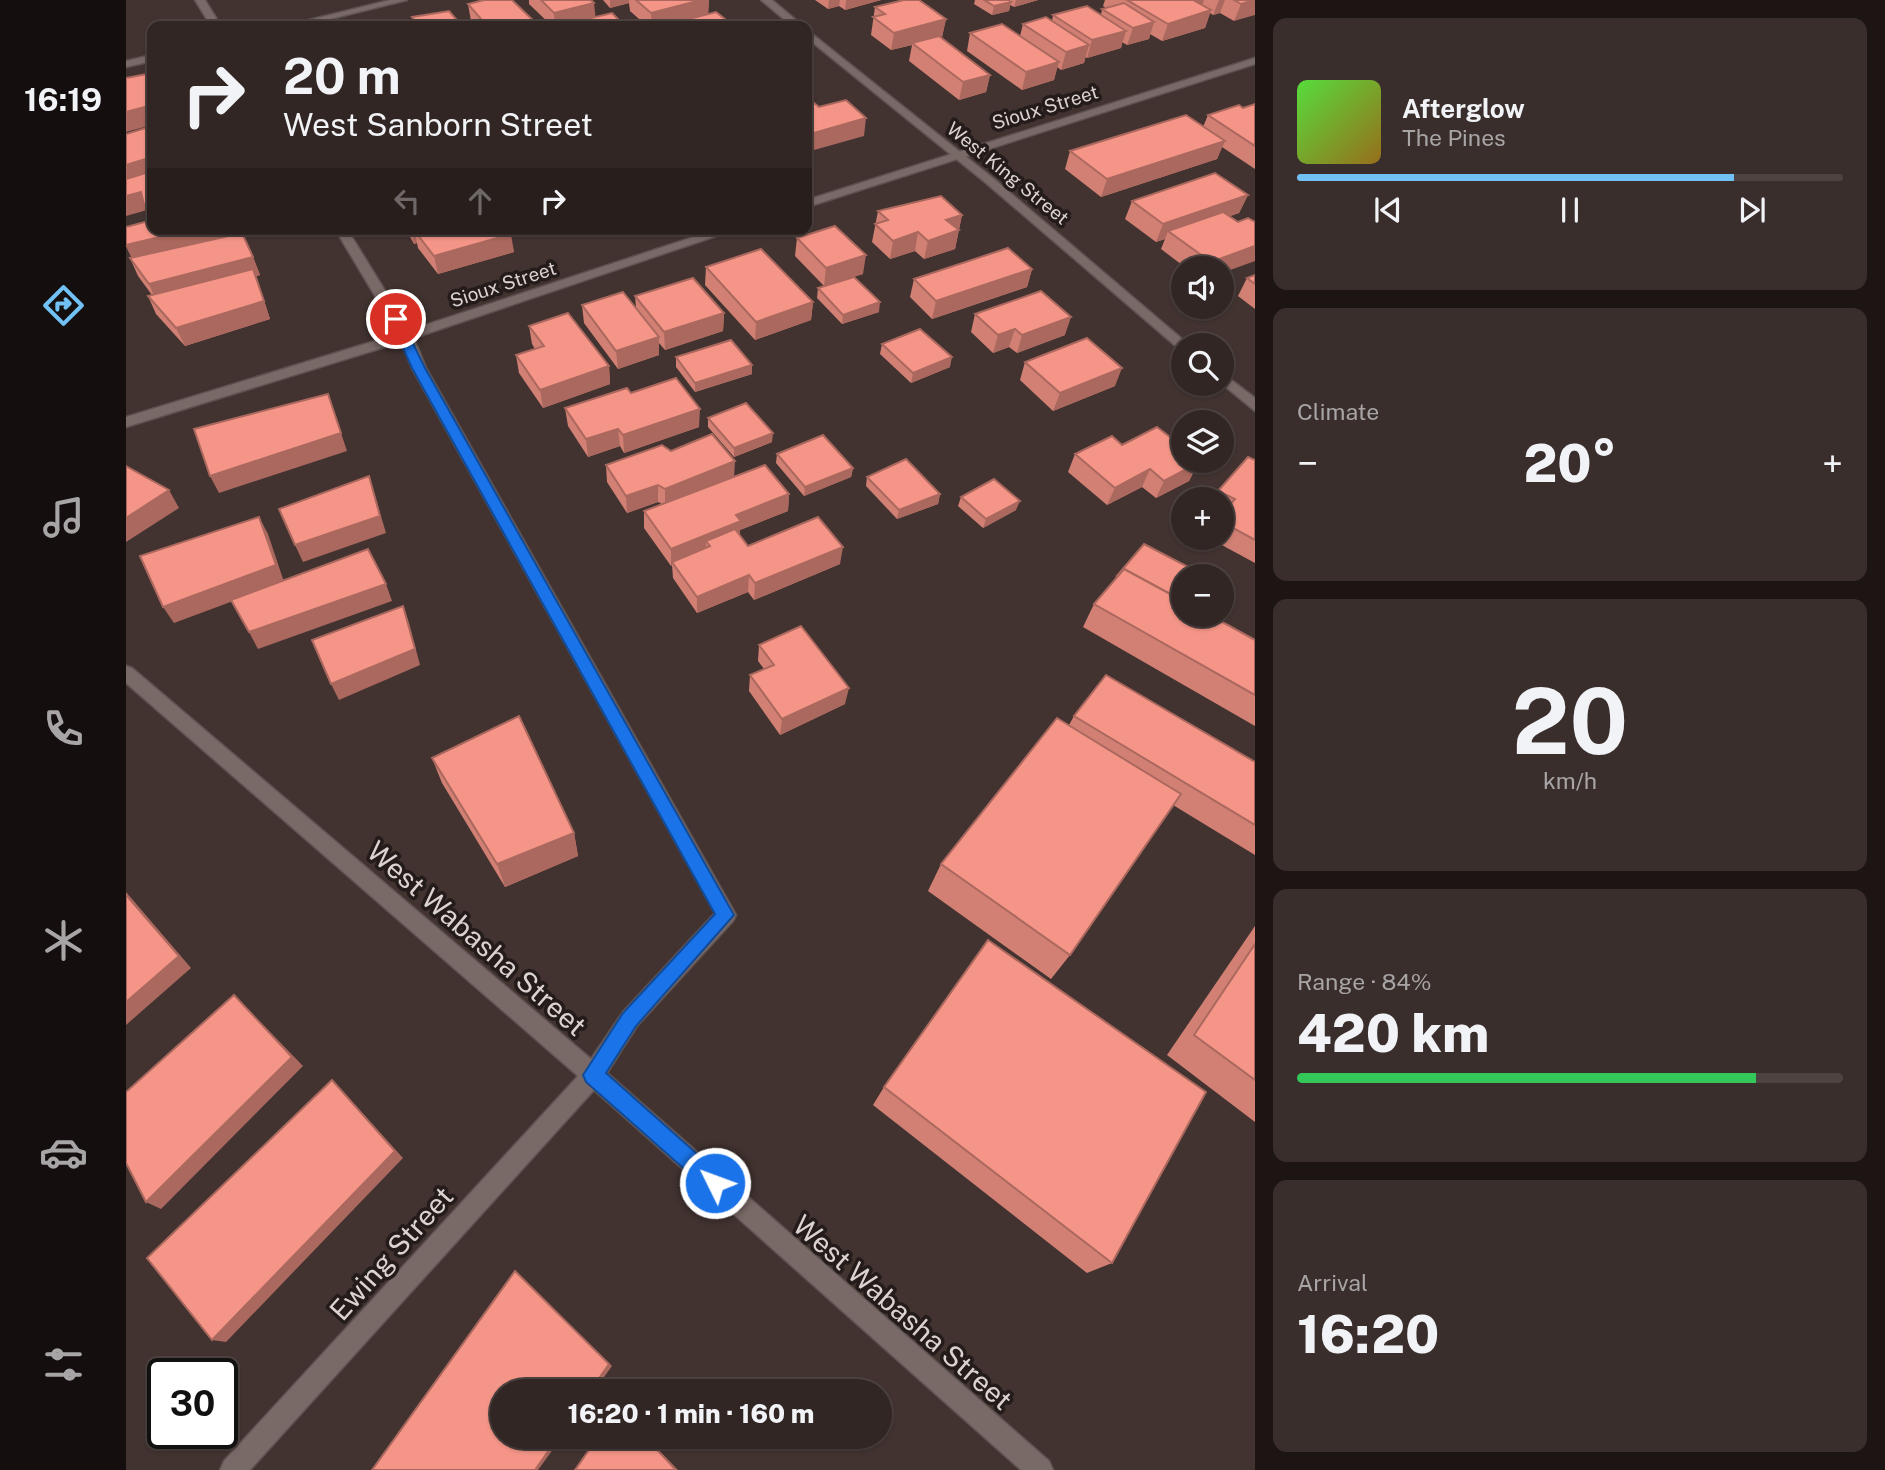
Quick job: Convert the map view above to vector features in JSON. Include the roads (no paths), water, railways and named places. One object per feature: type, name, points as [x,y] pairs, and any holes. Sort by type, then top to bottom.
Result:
[{"type":"street","points":[[200,0],[213,21]]},
{"type":"street","points":[[312,21],[402,0]]},
{"type":"street","points":[[766,0],[792,21]]},
{"type":"street","name":"West King Street","points":[[812,37],[990,181],[1171,335]]},
{"type":"street","points":[[126,64],[147,59]]},
{"type":"street","name":"Sioux Street","points":[[812,202],[1255,61]]},
{"type":"street","points":[[345,235],[405,336]]},
{"type":"street","name":"Sioux Street","points":[[126,422],[405,336],[713,235]]},
{"type":"street","name":"Ewing Street","points":[[233,1470],[593,1075],[630,1019],[726,915],[418,368],[405,336]]},
{"type":"street","points":[[1234,388],[1255,406]]},
{"type":"street","name":"West Wabasha Street","points":[[126,673],[593,1075],[1040,1470]]}]
